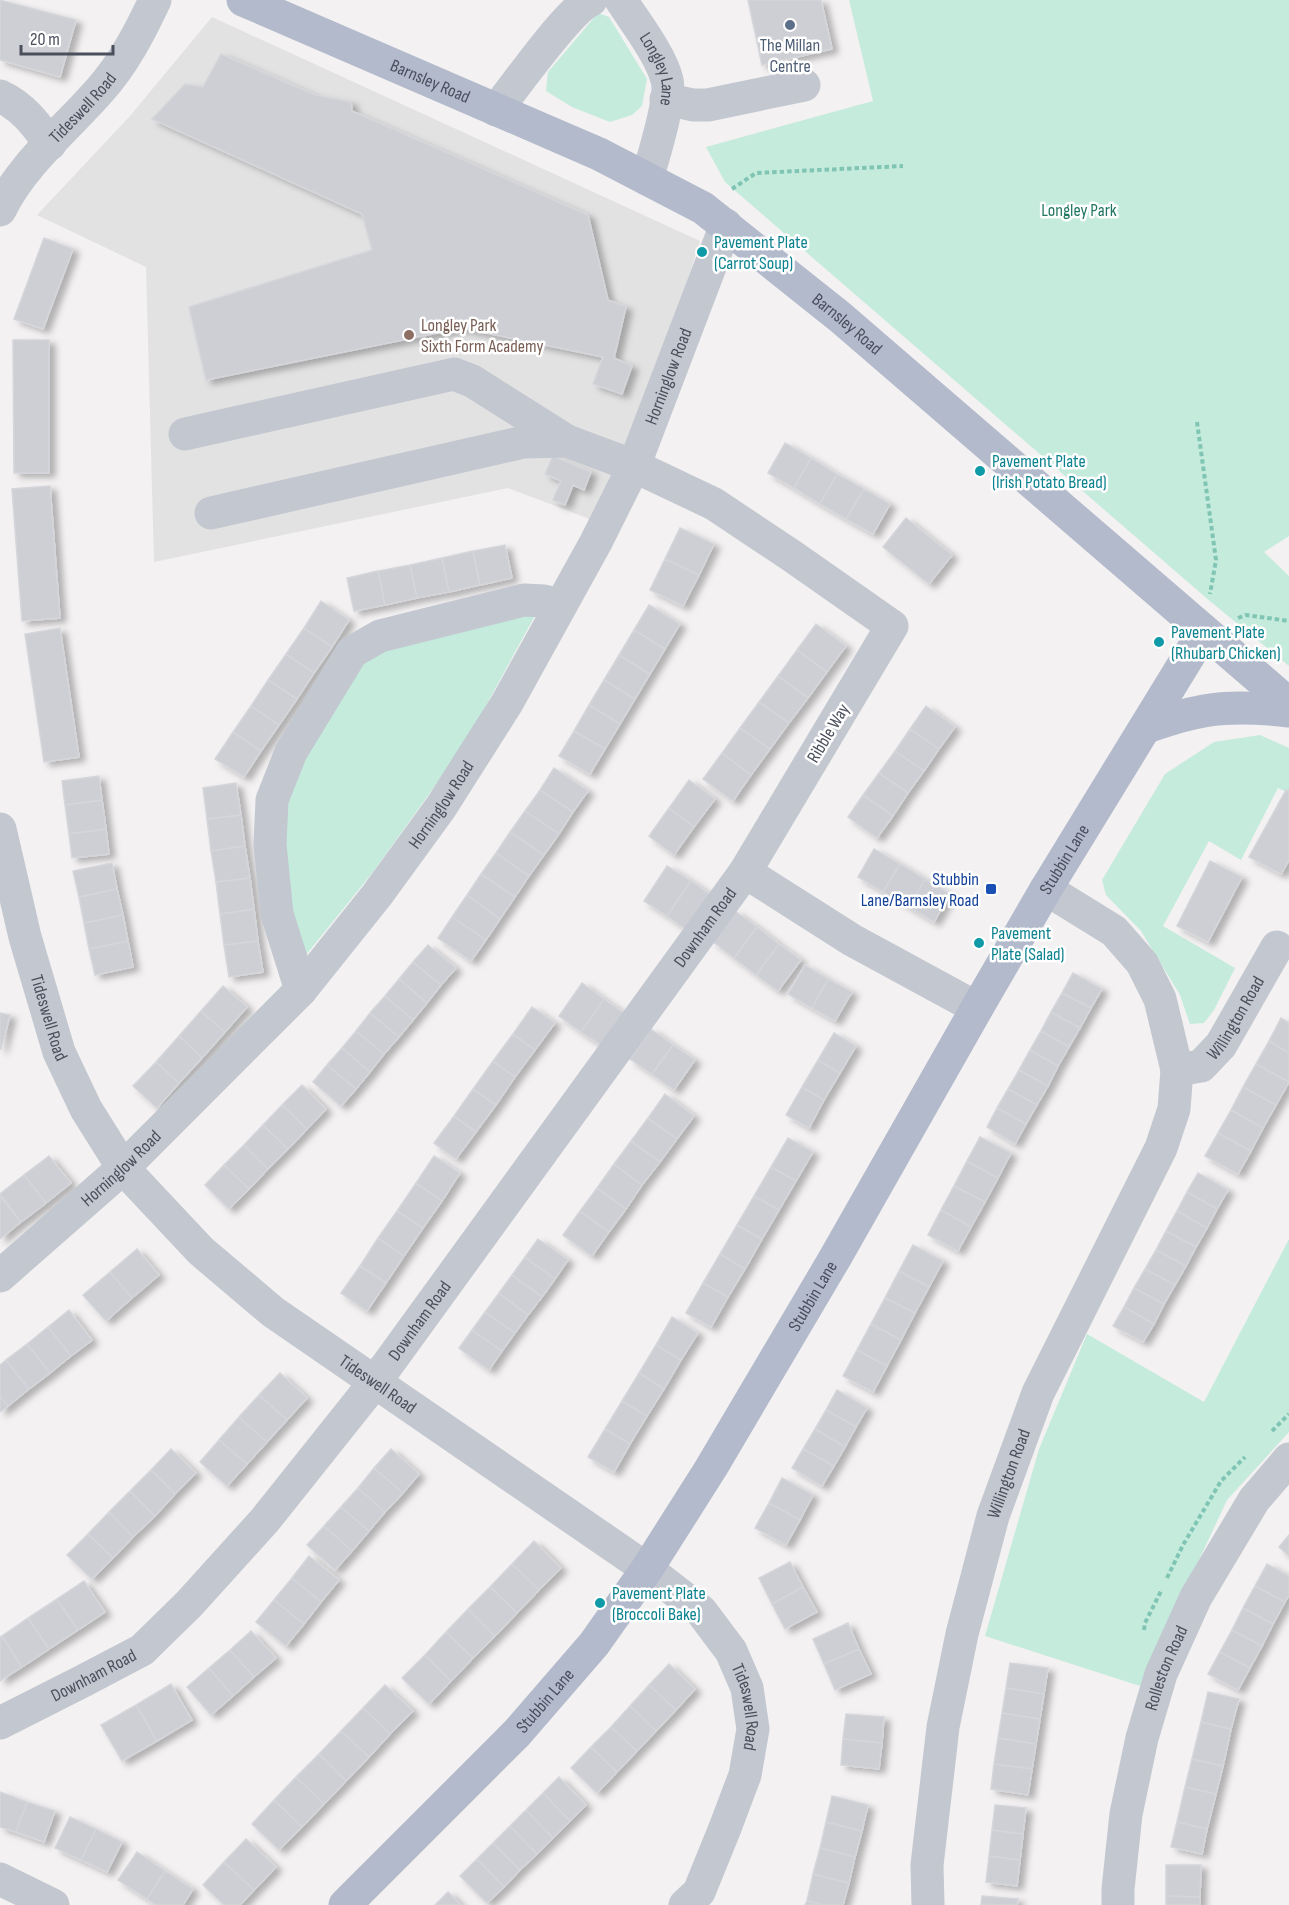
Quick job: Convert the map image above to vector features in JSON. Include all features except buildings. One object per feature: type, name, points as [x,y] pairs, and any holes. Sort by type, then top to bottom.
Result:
[{"type":"main road","name":"Barnsley Road","points":[[243,0],[599,154],[715,217],[806,288],[910,376],[1289,704]]},
{"type":"main road","name":"Stubbin Lane","points":[[345,1905],[517,1733],[594,1644],[647,1569],[711,1468],[836,1258],[976,1008],[1046,889],[1204,631]]},
{"type":"main road","points":[[1146,727],[1182,715],[1212,709],[1250,707],[1289,711]]},
{"type":"street","name":"Tideswell Road","points":[[0,210],[24,171],[102,88],[130,51],[155,0]]},
{"type":"street","points":[[496,110],[560,30],[584,3],[591,0]]},
{"type":"street","name":"Longley Lane","points":[[621,0],[662,64],[668,82],[648,179]]},
{"type":"street","points":[[666,99],[693,105],[708,105],[804,85]]},
{"type":"street","points":[[0,96],[14,103],[31,118],[50,144]]},
{"type":"street","name":"Horninglow Road","points":[[0,1276],[123,1168],[301,990],[377,895],[441,807],[507,703],[596,542],[634,466],[715,217]]},
{"type":"street","points":[[185,434],[454,374],[472,381],[567,441],[634,466]]},
{"type":"street","points":[[211,513],[524,442],[567,441]]},
{"type":"street","name":"Ribble Way","points":[[634,466],[714,504],[892,626],[745,872]]},
{"type":"street","points":[[301,990],[278,914],[270,845],[272,800],[291,752],[352,652],[380,636],[524,600],[560,605]]},
{"type":"street","name":"Tideswell Road","points":[[0,829],[25,937],[59,1052],[86,1109],[123,1168],[201,1251],[273,1312],[647,1569],[701,1611],[731,1651],[747,1688],[753,1729],[745,1775],[696,1900]]},
{"type":"street","points":[[745,872],[852,940],[976,1008]]},
{"type":"street","name":"Downham Road","points":[[0,1723],[142,1650],[189,1604],[265,1520],[375,1382],[745,872]]},
{"type":"street","name":"Willington Road","points":[[928,1905],[927,1865],[943,1728],[962,1634],[993,1516],[1038,1393],[1161,1148],[1174,1109],[1178,1070],[1160,999],[1142,963],[1113,931],[1046,889]]},
{"type":"street","name":"Willington Road","points":[[1178,1070],[1201,1066],[1221,1045],[1277,947]]},
{"type":"street","name":"Rolleston Road","points":[[1118,1905],[1126,1814],[1142,1738],[1161,1674],[1196,1597],[1254,1500],[1289,1459]]},
{"type":"street","points":[[0,1879],[53,1905]]},
{"type":"path","points":[[715,217],[756,173],[903,166]]},
{"type":"path","points":[[1197,422],[1216,560],[1204,631]]},
{"type":"path","points":[[1204,631],[1246,615],[1289,621]]},
{"type":"shaded area","name":"Longley Park Sixth Form Academy","points":[[212,17],[700,241],[649,403],[595,521],[508,488],[154,562],[146,267],[37,215],[130,116]]},
{"type":"green space","name":"Longley Park","points":[[849,0],[1289,0],[1289,536],[1264,552],[1289,576],[1289,666],[1211,602],[725,182],[706,147],[873,101]]},
{"type":"green space","points":[[598,13],[609,17],[647,79],[642,106],[632,115],[610,122],[572,107],[546,91],[548,72]]},
{"type":"green space","points":[[538,610],[465,744],[373,872],[301,961],[282,879],[282,807],[294,762],[358,666],[375,652]]},
{"type":"green space","points":[[1260,735],[1289,748],[1289,793],[1278,788],[1241,860],[1209,841],[1163,926],[1235,968],[1214,1010],[1204,1023],[1190,1024],[1180,995],[1141,931],[1106,895],[1102,880],[1165,774],[1214,742]]},
{"type":"green space","points":[[1289,1239],[1289,1432],[1227,1500],[1140,1686],[985,1636],[1039,1449],[1087,1334],[1204,1402]]},
{"type":"place","name":"The Millan Centre","points":[[790,25]]},
{"type":"place","name":"Pavement Plate (Carrot Soup)","points":[[702,252]]},
{"type":"place","name":"Longley Park Sixth Form Academy","points":[[409,335]]},
{"type":"place","name":"Pavement Plate (Irish Potato Bread)","points":[[980,471]]},
{"type":"place","name":"Pavement Plate (Rhubarb Chicken)","points":[[1159,642]]},
{"type":"place","name":"Stubbin Lane/Barnsley Road","points":[[991,889]]},
{"type":"place","name":"Pavement Plate (Salad)","points":[[979,943]]},
{"type":"place","name":"Pavement Plate (Broccoli Bake)","points":[[600,1603]]}]
